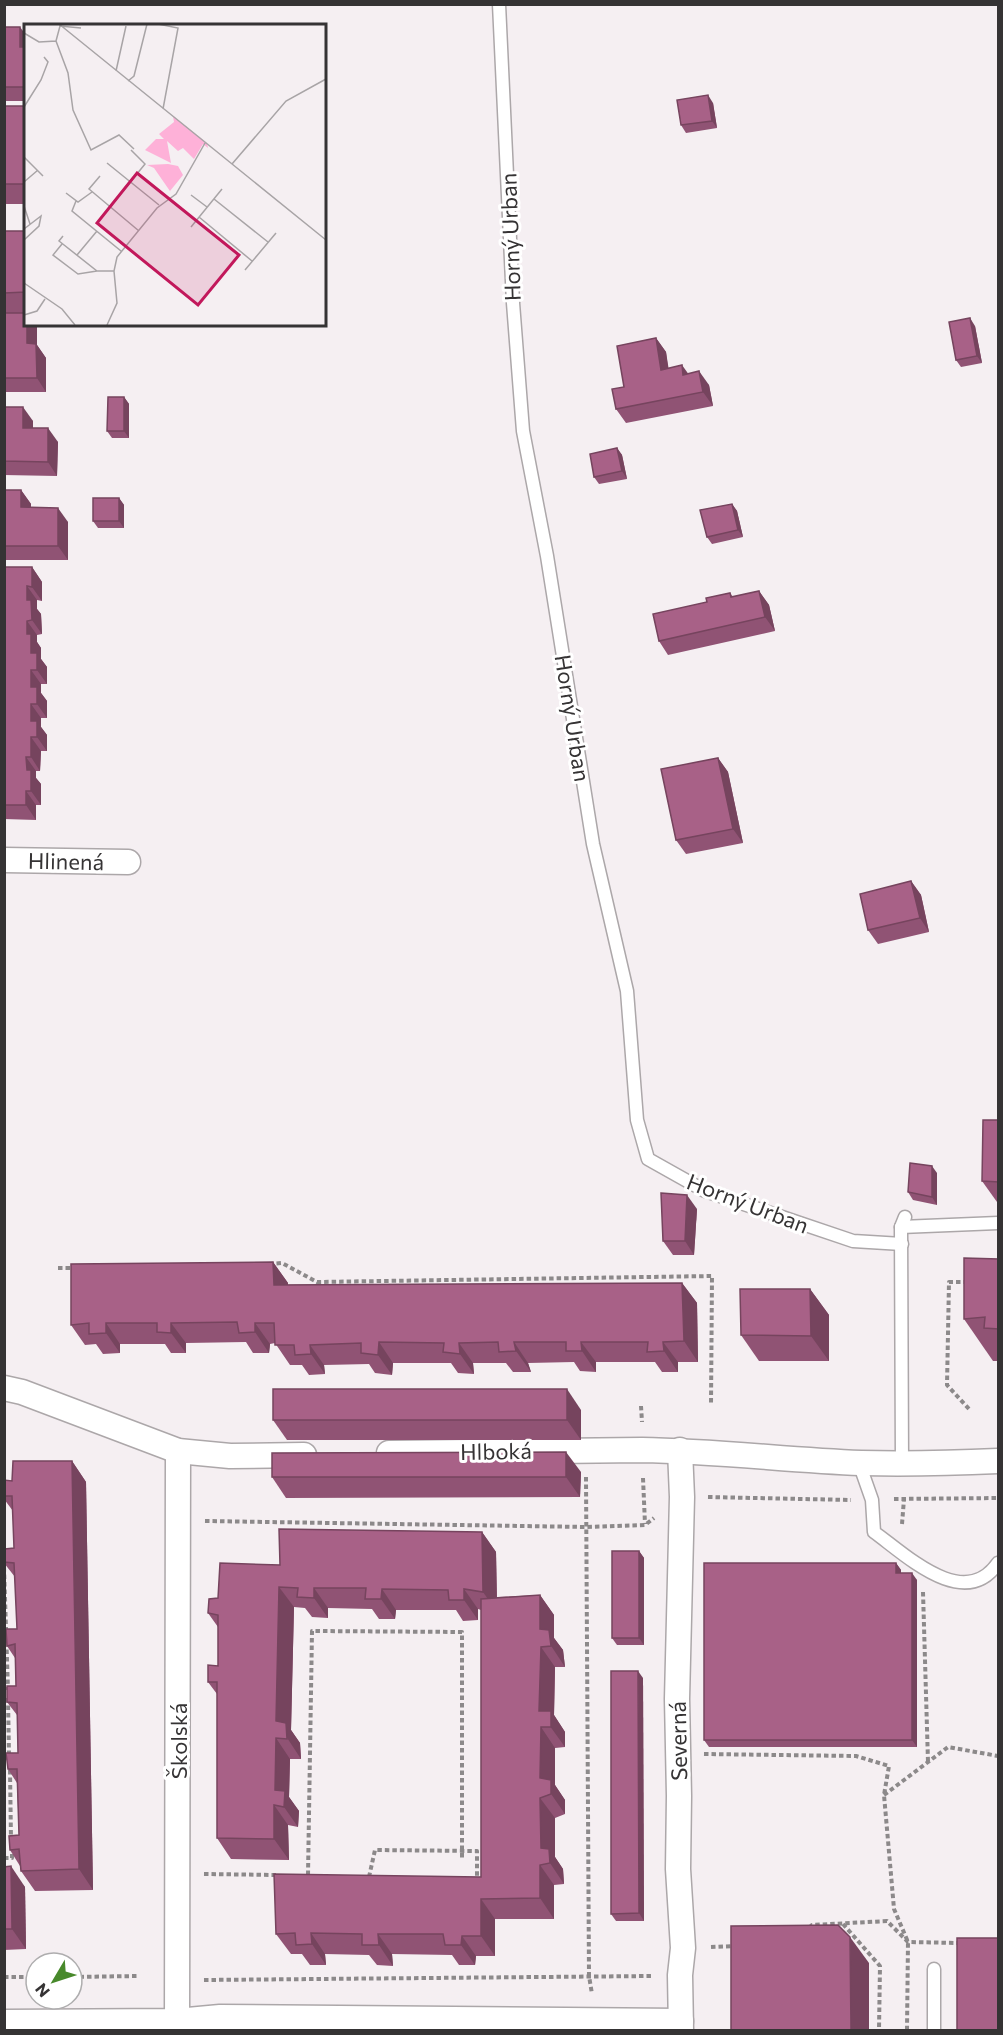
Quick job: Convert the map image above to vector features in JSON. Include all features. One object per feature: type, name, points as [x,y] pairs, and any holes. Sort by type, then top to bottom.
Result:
[{"type":"street","name":"Hlinená","points":[[4,860],[128,862]]},
{"type":"street","points":[[4,1388],[22,1392],[178,1451],[230,1456],[325,1455]]},
{"type":"street","name":"Hlboká","points":[[361,1454],[586,1449],[680,1450],[859,1463],[998,1464]]},
{"type":"street","name":"Severná","points":[[680,1450],[682,1497],[678,1687],[678,1869],[683,1948],[680,1975],[681,2026]]},
{"type":"street","name":"Školská","points":[[177,2026],[178,1451]]},
{"type":"street","points":[[4,2022],[177,2026],[220,2017],[597,2020],[681,2026]]},
{"type":"lane","name":"Horný Urban","points":[[499,4],[513,303],[523,431],[547,556],[593,844],[627,991],[637,1120],[648,1159],[705,1191],[853,1241],[902,1244]]},
{"type":"lane","points":[[902,1464],[903,1222],[999,1224]]},
{"type":"lane","points":[[859,1463],[872,1500],[874,1532],[924,1569],[946,1581],[965,1583],[983,1577],[999,1563]]},
{"type":"lane","points":[[934,1969],[934,2031]]},
{"type":"path","points":[[259,1264],[282,1263],[317,1282],[712,1276],[711,1405]]},
{"type":"path","points":[[58,1268],[82,1268]]},
{"type":"path","points":[[969,1409],[947,1385],[949,1282],[979,1282]]},
{"type":"path","points":[[586,1449],[589,1976],[597,2020]]},
{"type":"path","points":[[197,1521],[586,1527],[645,1525],[682,1497],[872,1500],[999,1498]]},
{"type":"path","points":[[904,1499],[901,1523],[909,1531]]},
{"type":"path","points":[[4,1567],[12,1858],[4,1858]]},
{"type":"path","points":[[924,1569],[928,1762]]},
{"type":"path","points":[[308,1875],[312,1631],[462,1632],[462,1860]]},
{"type":"path","points":[[884,1795],[948,1748],[999,1756]]},
{"type":"path","points":[[678,1754],[856,1756],[889,1766],[884,1795],[894,1909],[908,1942],[907,2031]]},
{"type":"path","points":[[369,1876],[375,1850],[477,1851],[478,1879],[467,1879]]},
{"type":"path","points":[[202,1885],[202,1874],[284,1875]]},
{"type":"path","points":[[296,1875],[318,1876]]},
{"type":"path","points":[[358,1876],[380,1877]]},
{"type":"path","points":[[804,1934],[812,1925],[887,1921],[908,1942],[964,1943]]},
{"type":"path","points":[[843,1923],[880,1966],[879,2031]]},
{"type":"path","points":[[683,1948],[740,1946]]},
{"type":"path","points":[[203,1968],[204,1980],[680,1975]]},
{"type":"path","points":[[84,1977],[138,1976]]},
{"type":"path","points":[[4,1977],[24,1977]]},
{"type":"building","points":[[4,27],[20,27],[20,47],[24,47],[24,87],[4,87]]},
{"type":"building","points":[[708,95],[712,121],[681,125],[677,100]]},
{"type":"building","points":[[4,106],[24,106],[24,184],[4,184]]},
{"type":"building","points":[[4,231],[24,231],[24,292],[4,293]]},
{"type":"building","points":[[4,313],[24,313],[27,343],[36,344],[37,378],[4,378]]},
{"type":"building","points":[[970,318],[977,356],[956,360],[949,322]]},
{"type":"building","points":[[656,338],[661,370],[682,365],[683,375],[699,371],[703,392],[616,409],[612,389],[624,387],[617,346]]},
{"type":"building","points":[[108,397],[124,397],[124,431],[107,431]]},
{"type":"building","points":[[4,407],[23,407],[23,428],[48,428],[48,462],[4,461]]},
{"type":"building","points":[[617,448],[622,471],[594,477],[590,454]]},
{"type":"building","points":[[4,490],[21,490],[21,507],[58,508],[58,546],[4,546]]},
{"type":"building","points":[[93,498],[119,498],[119,521],[93,521]]},
{"type":"building","points":[[732,504],[738,530],[707,537],[700,510]]},
{"type":"building","points":[[4,567],[32,567],[32,587],[27,586],[27,600],[31,600],[32,620],[27,621],[27,634],[31,634],[31,653],[37,653],[37,670],[31,670],[31,687],[37,687],[37,704],[31,704],[31,721],[37,721],[37,737],[31,737],[31,757],[26,757],[27,770],[31,770],[31,791],[26,791],[26,805],[4,805]]},
{"type":"building","points":[[759,591],[765,617],[659,641],[653,614],[707,602],[706,598],[730,593],[731,597]]},
{"type":"building","points":[[718,758],[733,829],[676,840],[661,769]]},
{"type":"building","points":[[911,881],[920,918],[868,930],[860,894]]},
{"type":"building","points":[[983,1120],[999,1120],[999,1182],[982,1181]]},
{"type":"building","points":[[910,1163],[932,1166],[932,1197],[908,1192]]},
{"type":"building","points":[[661,1193],[687,1195],[685,1241],[663,1241]]},
{"type":"building","points":[[964,1258],[999,1259],[999,1329],[984,1328],[985,1317],[964,1319]]},
{"type":"building","points":[[273,1262],[274,1285],[682,1283],[684,1341],[663,1342],[664,1351],[647,1352],[648,1342],[581,1342],[582,1351],[566,1351],[566,1342],[514,1342],[516,1351],[499,1352],[498,1342],[459,1343],[460,1354],[443,1352],[444,1343],[379,1342],[378,1355],[361,1353],[361,1343],[310,1345],[311,1354],[295,1355],[294,1345],[275,1345],[274,1323],[255,1323],[255,1332],[239,1333],[237,1322],[171,1323],[171,1333],[157,1332],[157,1323],[106,1323],[106,1333],[89,1334],[89,1323],[71,1325],[71,1264]]},
{"type":"building","points":[[740,1289],[810,1289],[811,1336],[741,1335]]},
{"type":"building","points":[[273,1389],[567,1389],[567,1420],[273,1420]]},
{"type":"building","points":[[566,1452],[566,1477],[272,1477],[272,1453]]},
{"type":"building","points":[[13,1461],[72,1461],[79,1869],[21,1871],[19,1849],[10,1850],[9,1836],[19,1835],[17,1769],[8,1769],[6,1753],[18,1753],[17,1703],[7,1702],[7,1686],[16,1686],[15,1644],[7,1646],[6,1629],[17,1629],[14,1563],[4,1562],[5,1549],[14,1548],[12,1496],[4,1496],[4,1480],[12,1481]]},
{"type":"building","points":[[279,1529],[482,1532],[483,1592],[464,1589],[464,1600],[449,1600],[448,1590],[382,1589],[381,1599],[365,1599],[366,1588],[314,1588],[314,1598],[297,1597],[298,1588],[279,1587],[276,1721],[286,1723],[287,1739],[276,1738],[275,1790],[285,1791],[284,1807],[274,1805],[274,1839],[217,1838],[217,1682],[208,1682],[208,1665],[218,1666],[218,1615],[208,1613],[209,1599],[218,1598],[220,1563],[280,1565]]},
{"type":"building","points":[[612,1551],[639,1551],[639,1638],[612,1638]]},
{"type":"building","points":[[704,1563],[896,1563],[896,1573],[912,1573],[912,1740],[704,1740]]},
{"type":"building","points":[[540,1595],[540,1629],[549,1630],[551,1646],[541,1647],[539,1711],[551,1711],[551,1727],[541,1727],[540,1778],[551,1780],[551,1794],[540,1798],[541,1848],[549,1849],[550,1863],[540,1865],[540,1898],[481,1899],[481,1936],[462,1936],[461,1945],[445,1945],[443,1934],[378,1934],[379,1945],[362,1945],[362,1934],[311,1933],[312,1944],[296,1945],[295,1933],[276,1934],[274,1874],[481,1877],[481,1599]]},
{"type":"building","points":[[611,1671],[638,1671],[639,1913],[611,1914]]},
{"type":"building","points":[[11,1866],[12,1929],[4,1929],[4,1867]]},
{"type":"building","points":[[838,1925],[850,1937],[851,2031],[731,2031],[731,1926]]},
{"type":"building","points":[[957,1938],[999,1938],[999,2031],[957,2031]]}]
